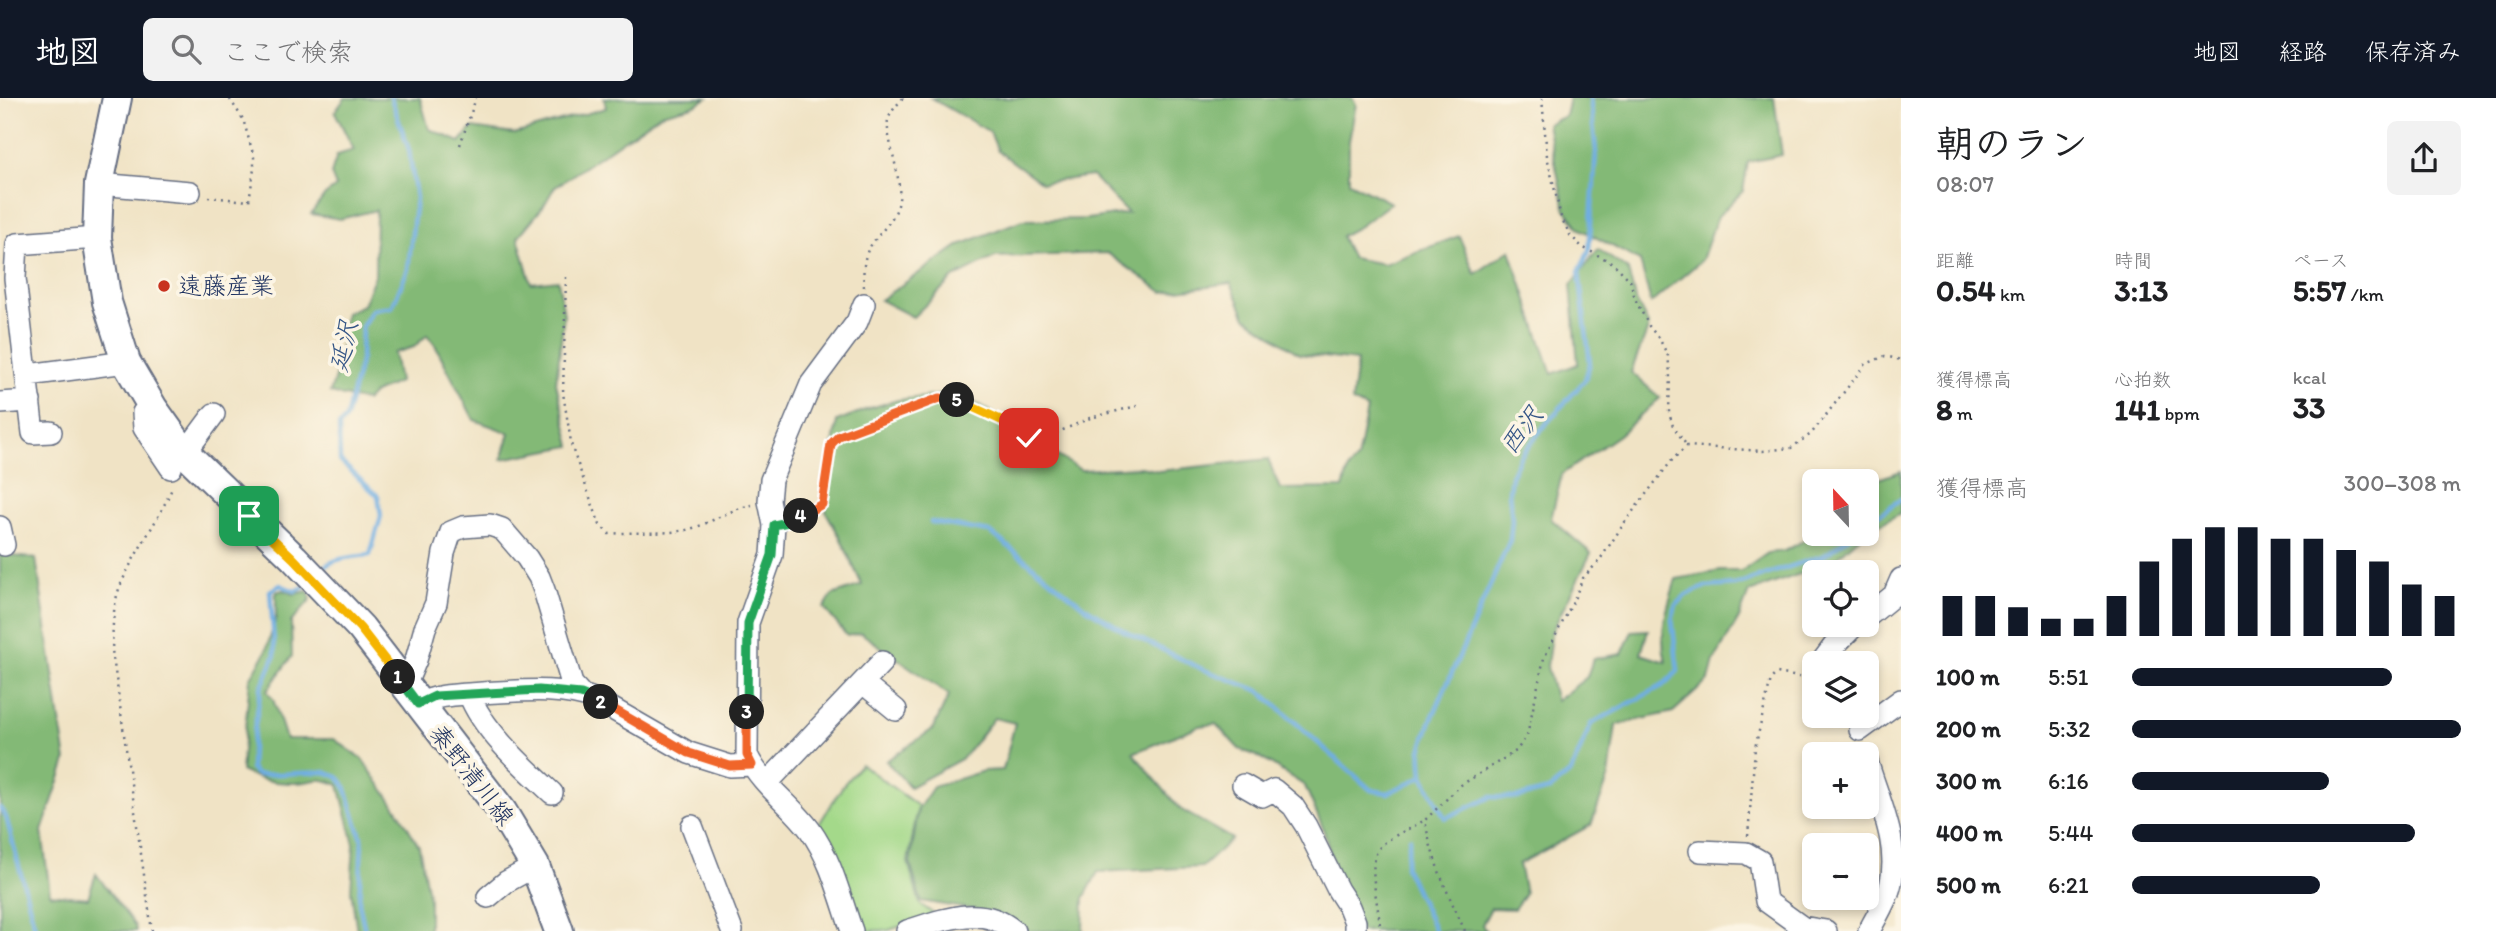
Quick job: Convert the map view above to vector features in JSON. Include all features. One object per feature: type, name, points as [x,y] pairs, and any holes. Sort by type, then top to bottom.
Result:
[{"type":"main road","name":"秦野清川線","points":[[117,98],[99,184],[97,238],[107,302],[126,362],[153,408],[178,461],[333,599],[360,628],[508,820],[536,866],[559,931]]},
{"type":"street","points":[[99,184],[190,192]]},
{"type":"street","points":[[51,432],[33,433],[15,278],[17,244],[97,238]]},
{"type":"street","points":[[852,931],[825,855],[810,829],[767,783],[747,755],[748,623],[772,555],[774,525],[769,501],[771,481],[811,384],[857,321],[864,304]]},
{"type":"street","points":[[28,375],[126,362]]},
{"type":"street","points":[[0,403],[30,401]]},
{"type":"street","points":[[178,461],[214,414]]},
{"type":"street","points":[[581,694],[572,684],[539,576],[502,529],[490,525],[463,527],[450,532],[436,603],[425,628],[416,660],[411,695],[539,690],[581,694],[597,700],[689,753],[730,766],[752,765]]},
{"type":"street","points":[[1879,607],[1894,595],[1901,579]]},
{"type":"street","points":[[1830,651],[1843,637]]},
{"type":"street","points":[[767,783],[882,662]]},
{"type":"street","points":[[863,683],[896,710]]},
{"type":"street","points":[[469,694],[473,705],[510,755],[552,793]]},
{"type":"street","points":[[1879,710],[1901,699]]},
{"type":"street","points":[[1242,785],[1262,796],[1274,790],[1293,806],[1306,825],[1349,907],[1355,922],[1355,931]]},
{"type":"street","points":[[1869,931],[1890,889],[1895,866],[1895,846],[1879,797]]},
{"type":"street","points":[[692,827],[732,931]]},
{"type":"street","points":[[1700,851],[1746,853],[1760,861],[1766,901],[1802,926],[1826,931]]},
{"type":"street","points":[[488,897],[506,882],[536,866]]},
{"type":"street","points":[[907,931],[958,915],[988,916],[1014,931]]},
{"type":"path","points":[[190,192],[213,198],[249,201],[254,157],[243,119],[229,98]]},
{"type":"path","points":[[460,145],[476,98]]},
{"type":"path","points":[[864,304],[863,272],[867,252],[894,214],[899,201],[898,172],[887,123],[892,111],[903,98]]},
{"type":"path","points":[[1542,98],[1547,156],[1561,217],[1570,235],[1582,247],[1613,263],[1630,279],[1639,308],[1668,356],[1669,413],[1673,426],[1687,446]]},
{"type":"path","points":[[566,277],[563,393],[572,448],[600,525],[609,534],[657,534],[688,530],[737,508],[769,501]]},
{"type":"path","points":[[1380,931],[1373,876],[1380,846],[1425,820],[1461,785],[1516,751],[1527,736],[1544,658],[1583,578],[1599,561],[1673,459],[1687,446],[1763,451],[1791,447],[1811,434],[1866,365],[1885,356],[1901,360]]},
{"type":"path","points":[[774,525],[788,522],[822,504],[831,444],[839,436],[940,398],[953,398],[978,408],[1029,438],[1038,440],[1090,418],[1137,406]]},
{"type":"path","points":[[152,931],[112,650],[113,614],[121,585],[164,506],[178,461]]},
{"type":"path","points":[[1746,853],[1755,748],[1771,678],[1777,673],[1802,678]]},
{"type":"path","points":[[1425,820],[1439,877],[1465,931]]},
{"type":"green space","points":[[345,98],[420,98],[429,129],[460,142],[472,128],[514,134],[606,108],[604,98],[707,98],[693,106],[661,114],[554,188],[543,207],[518,237],[531,283],[558,280],[564,315],[556,383],[571,446],[502,459],[510,433],[474,420],[435,345],[427,335],[414,347],[394,353],[399,382],[374,393],[366,401],[330,393],[341,358],[342,329],[346,313],[363,305],[375,275],[376,210],[340,219],[311,214],[325,195],[336,187],[331,174],[337,155],[354,150],[335,112]]},
{"type":"green space","points":[[931,98],[1352,98],[1356,104],[1349,141],[1349,182],[1391,203],[1360,226],[1341,236],[1352,258],[1384,264],[1459,236],[1475,274],[1510,250],[1552,374],[1578,364],[1571,285],[1598,249],[1628,270],[1635,299],[1649,326],[1631,372],[1660,398],[1619,435],[1562,474],[1551,519],[1591,553],[1551,633],[1547,667],[1556,701],[1587,677],[1593,659],[1622,654],[1632,631],[1648,630],[1641,654],[1666,662],[1663,630],[1676,579],[1720,571],[1742,571],[1768,553],[1785,551],[1802,541],[1802,546],[1850,546],[1834,560],[1802,560],[1802,573],[1749,592],[1739,618],[1714,661],[1709,680],[1673,712],[1616,725],[1609,776],[1591,825],[1519,864],[1525,893],[1514,909],[1491,908],[1482,925],[1486,931],[1361,931],[1337,877],[1323,828],[1305,786],[1261,758],[1239,749],[1216,724],[1199,726],[1133,753],[1180,809],[1232,839],[1202,867],[1098,872],[1084,898],[1083,931],[1021,931],[970,909],[921,901],[910,863],[918,809],[933,787],[983,771],[1003,770],[1015,723],[994,718],[963,758],[910,787],[886,761],[933,729],[949,695],[861,633],[847,636],[824,608],[832,595],[862,585],[826,512],[826,485],[837,421],[898,400],[957,393],[992,412],[1021,434],[1081,470],[1141,467],[1159,471],[1268,459],[1280,489],[1343,488],[1349,468],[1357,460],[1367,409],[1352,402],[1357,361],[1299,354],[1246,317],[1231,283],[1163,292],[1107,253],[995,257],[953,278],[913,317],[880,300],[960,245],[1022,220],[1087,219],[1128,213],[1092,176],[1042,183],[998,151],[990,132]]},
{"type":"green space","points":[[1569,98],[1774,98],[1782,155],[1748,162],[1743,191],[1717,217],[1702,260],[1651,303],[1640,261],[1580,229],[1565,209],[1547,124],[1565,116]]},
{"type":"green space","points":[[1901,471],[1901,513],[1880,524],[1880,478]]},
{"type":"green space","points":[[0,554],[36,559],[66,761],[42,831],[50,894],[88,898],[96,874],[136,931],[0,931]]},
{"type":"green space","points":[[283,590],[294,594],[308,591],[311,599],[291,622],[292,656],[267,691],[273,699],[286,739],[334,739],[362,759],[419,846],[429,899],[429,931],[357,931],[351,891],[354,844],[339,785],[322,780],[274,782],[241,771],[250,679],[265,654],[276,618],[276,592]]},
{"type":"green space","points":[[861,764],[918,806],[908,862],[920,904],[935,915],[889,930],[859,931],[816,829],[844,784]]},
{"type":"waterway","name":"延沢","points":[[323,568],[339,560],[370,555],[381,516],[378,496],[340,461],[339,426],[346,418],[361,359],[362,327],[372,310],[392,307],[408,269],[416,198],[409,150],[391,98]]},
{"type":"waterway","name":"西沢","points":[[1590,98],[1596,151],[1589,251],[1579,272],[1590,363],[1585,380],[1520,457],[1511,476],[1510,540],[1430,723],[1421,750],[1423,776],[1445,818],[1491,797],[1516,798],[1549,790],[1571,772],[1591,724],[1662,686],[1678,671],[1672,619],[1676,605],[1686,595],[1705,587],[1735,585],[1825,555],[1837,546]]},
{"type":"waterway","points":[[1880,514],[1901,499]]},
{"type":"waterway","points":[[931,522],[990,532],[1085,607],[1126,632],[1202,669],[1260,691],[1371,790],[1388,793],[1423,776]]},
{"type":"waterway","name":"延沢","points":[[304,587],[295,591],[280,585],[270,591],[275,655],[261,688],[251,769],[257,775],[325,772],[338,777],[345,786],[362,840],[359,903],[365,931]]},
{"type":"waterway","points":[[0,808],[6,817],[36,931]]},
{"type":"waterway","name":"西沢","points":[[1410,838],[1405,867],[1435,931]]},
{"type":"place","name":"遠藤産業","points":[[164,286]]},
{"type":"route","points":[[249,516],[360,628],[418,704],[435,696],[539,690],[581,694],[597,700],[689,753],[730,766],[752,765],[747,755],[748,623],[772,555],[774,525],[788,522],[822,504],[831,444],[848,432],[940,398],[953,398],[978,408],[1029,438]]}]
